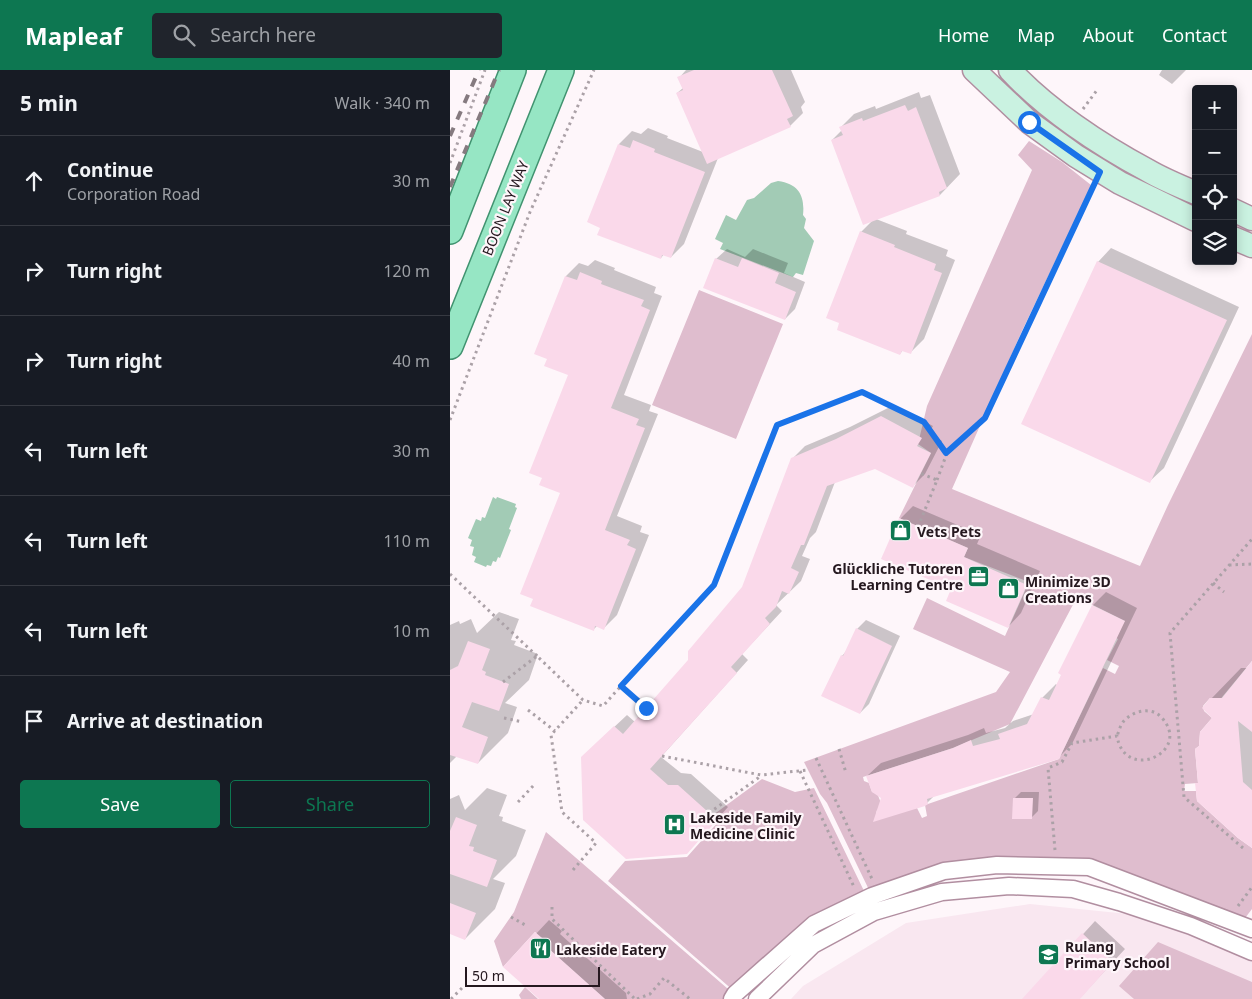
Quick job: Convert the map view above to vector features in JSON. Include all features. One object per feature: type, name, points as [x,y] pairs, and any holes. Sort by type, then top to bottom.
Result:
[{"type":"main road","points":[[450,231],[513,70]]},
{"type":"main road","name":"BOON LAY WAY","points":[[450,346],[561,70]]},
{"type":"main road","points":[[974,70],[1029,122],[1100,172],[1192,218]]},
{"type":"main road","points":[[1010,70],[1062,116],[1095,139],[1147,171],[1192,191]]},
{"type":"main road","points":[[1120,183],[1132,162]]},
{"type":"main road","points":[[1237,212],[1252,219]]},
{"type":"main road","points":[[1237,240],[1252,246]]},
{"type":"street","points":[[732,999],[735,994],[814,924],[861,901],[944,870],[997,865],[1088,867],[1252,929]]},
{"type":"street","points":[[757,999],[813,945],[874,912],[942,892],[1009,886],[1074,889],[1191,926],[1252,952]]},
{"type":"path","points":[[450,163],[485,70]]},
{"type":"path","points":[[450,420],[530,212],[594,70]]},
{"type":"path","points":[[1084,107],[1097,90]]},
{"type":"path","points":[[918,527],[946,453],[985,418],[1100,172]]},
{"type":"path","points":[[450,574],[583,700],[603,706],[714,585],[777,425],[862,392],[924,422],[946,453]]},
{"type":"path","points":[[920,473],[937,480]]},
{"type":"path","points":[[1242,848],[1184,797],[1170,633],[1252,539]]},
{"type":"path","points":[[1229,565],[1252,564]]},
{"type":"path","points":[[1213,583],[1224,592]]},
{"type":"path","points":[[503,682],[537,656]]},
{"type":"path","points":[[621,686],[646,708]]},
{"type":"path","points":[[573,870],[596,843],[562,812],[550,735],[583,700]]},
{"type":"path","points":[[528,710],[554,731]]},
{"type":"path","points":[[1144,710],[1156,713],[1162,718],[1171,736],[1169,743],[1158,756],[1142,761],[1123,752],[1119,746],[1117,736],[1121,724],[1125,720],[1144,710]]},
{"type":"path","points":[[504,718],[523,722]]},
{"type":"path","points":[[1171,736],[1178,735]]},
{"type":"path","points":[[1056,858],[1048,768],[1062,762],[1072,743],[1117,736]]},
{"type":"path","points":[[839,749],[846,773]]},
{"type":"path","points":[[662,756],[761,775],[807,770]]},
{"type":"path","points":[[816,758],[878,894]]},
{"type":"path","points":[[800,771],[861,901]]},
{"type":"path","points":[[709,813],[761,775]]},
{"type":"path","points":[[518,802],[534,785]]},
{"type":"path","points":[[1229,919],[1252,887]]},
{"type":"path","points":[[552,907],[552,919],[636,998],[650,994],[664,978],[690,999]]},
{"type":"path","points":[[511,916],[527,926]]},
{"type":"path","points":[[451,999],[462,987]]},
{"type":"shaded area","points":[[1029,141],[1062,162],[1091,185],[1089,201],[1064,243],[1022,331],[952,489],[1140,566],[1252,334],[1252,661],[1218,702],[1214,698],[1210,698],[1203,706],[1204,711],[1212,718],[1200,732],[1199,746],[1195,749],[1198,783],[1185,784],[1184,791],[1196,791],[1197,801],[1252,848],[1252,909],[1242,922],[1088,867],[938,872],[872,896],[827,803],[820,794],[804,762],[996,692],[1010,672],[913,629],[927,598],[1005,636],[1029,582],[964,557],[968,548],[899,518],[931,453],[918,444],[927,406],[1032,170],[1018,155]],"holes":[[[1077,597],[1125,621],[1110,634],[1118,639],[1107,660],[1119,666],[1115,674],[1103,668],[1059,759],[925,805],[927,816],[922,818],[917,808],[877,817],[877,810],[883,808],[877,793],[872,792],[869,783],[864,781],[863,777],[953,748],[1010,724]]]},
{"type":"shaded area","points":[[778,181],[796,188],[802,197],[803,215],[806,219],[804,228],[814,241],[803,275],[796,273],[793,277],[720,249],[723,243],[715,239],[726,215],[736,220],[747,200],[754,198],[771,183]]},
{"type":"shaded area","points":[[699,290],[783,324],[736,439],[652,405]]},
{"type":"shaded area","points":[[493,497],[516,504],[515,507],[517,508],[500,558],[498,557],[496,562],[493,561],[491,566],[487,565],[486,567],[474,562],[476,557],[472,555],[474,547],[470,546],[472,540],[468,538],[476,519],[481,521],[482,517],[485,518]]},
{"type":"shaded area","points":[[762,779],[795,792],[814,788],[865,893],[735,992],[608,881],[625,861],[687,857],[719,821],[713,815]]},
{"type":"shaded area","points":[[546,832],[735,995],[732,999],[605,999],[549,949],[550,945],[535,932],[503,967],[494,941],[514,912]]},
{"type":"shaded area","name":"Rulang Primary School","points":[[1030,904],[1138,915],[1232,948],[1252,959],[1252,999],[791,999],[803,986],[906,923]]},
{"type":"shaded area","points":[[1158,942],[1252,982],[1252,999],[1134,999],[1119,986]]},
{"type":"shaded area","points":[[525,987],[538,999],[521,999],[519,995]]},
{"type":"building","points":[[694,70],[772,70],[793,116],[787,119],[791,127],[707,164],[676,93],[683,90],[677,77]]},
{"type":"building","points":[[905,105],[908,111],[916,107],[947,188],[939,192],[940,196],[863,225],[831,140],[843,135],[839,127],[862,118],[863,121]]},
{"type":"building","points":[[633,140],[655,149],[654,152],[705,172],[671,258],[662,255],[661,259],[597,235],[600,228],[587,222],[618,144],[630,148]]},
{"type":"building","points":[[860,231],[936,264],[934,270],[942,273],[911,354],[902,351],[900,355],[837,330],[839,323],[826,318]]},
{"type":"building","points":[[715,258],[738,267],[742,258],[779,273],[775,283],[796,292],[785,320],[703,288]]},
{"type":"building","points":[[1097,261],[1227,320],[1150,483],[1021,424]]},
{"type":"building","points":[[580,272],[602,281],[601,284],[644,300],[641,306],[650,310],[611,408],[639,419],[636,425],[645,428],[605,530],[630,540],[627,545],[636,549],[604,630],[595,626],[594,631],[530,606],[533,599],[520,594],[560,493],[539,485],[542,478],[529,473],[568,375],[544,366],[547,359],[534,354],[565,276],[577,280]]},
{"type":"building","points":[[881,416],[922,438],[917,446],[931,453],[913,488],[875,469],[827,486],[804,545],[801,545],[791,568],[799,572],[789,594],[782,591],[776,607],[765,618],[770,624],[731,667],[737,673],[650,769],[668,785],[678,785],[717,820],[687,854],[626,859],[583,820],[581,757],[614,726],[623,734],[688,660],[688,651],[742,587],[791,458],[836,439]]},
{"type":"building","points":[[899,518],[968,548],[964,557],[1027,585],[1008,628],[946,601],[951,589],[881,559]]},
{"type":"building","points":[[1092,605],[1125,621],[1059,759],[927,799],[928,804],[925,806],[873,822],[881,798],[872,792],[866,776],[953,748],[971,740],[973,746],[1000,739],[998,734],[1027,724],[1041,697],[1049,700],[1061,675],[1058,673]]},
{"type":"building","points":[[856,628],[892,646],[860,714],[821,696]]},
{"type":"building","points":[[468,641],[490,649],[482,670],[486,672],[485,675],[509,684],[499,711],[472,702],[462,727],[488,737],[478,764],[450,755],[450,670],[458,666]]},
{"type":"building","points":[[1252,661],[1252,732],[1238,721],[1243,782],[1252,790],[1252,848],[1197,801],[1195,783],[1198,783],[1195,749],[1199,746],[1200,732],[1212,718],[1202,708],[1210,698],[1222,698]]},
{"type":"building","points":[[1013,798],[1033,798],[1032,819],[1012,819]]},
{"type":"building","points":[[456,817],[477,825],[469,846],[474,847],[473,851],[497,860],[487,887],[450,874],[450,831]]},
{"type":"building","points":[[450,903],[476,913],[465,940],[450,934]]},
{"type":"building","points":[[535,932],[550,945],[548,948],[605,999],[539,999],[503,967]]},
{"type":"building","points":[[1082,933],[1113,962],[1080,999],[1022,999]]},
{"type":"railway","points":[[450,136],[479,70]]},
{"type":"railway","points":[[450,187],[499,70]]},
{"type":"place","name":"Vets Pets","points":[[901,531]]},
{"type":"place","name":"Glückliche Tutoren Learning Centre","points":[[979,576]]},
{"type":"place","name":"Minimize 3D Creations","points":[[1009,589]]},
{"type":"place","name":"Lakeside Family Medicine Clinic","points":[[674,825]]},
{"type":"place","name":"Lakeside Eatery","points":[[540,949]]},
{"type":"place","name":"Rulang Primary School","points":[[1049,954]]},
{"type":"route","points":[[646,708],[621,686],[714,585],[777,425],[862,392],[924,422],[946,453],[985,418],[1100,172],[1029,122]]}]
